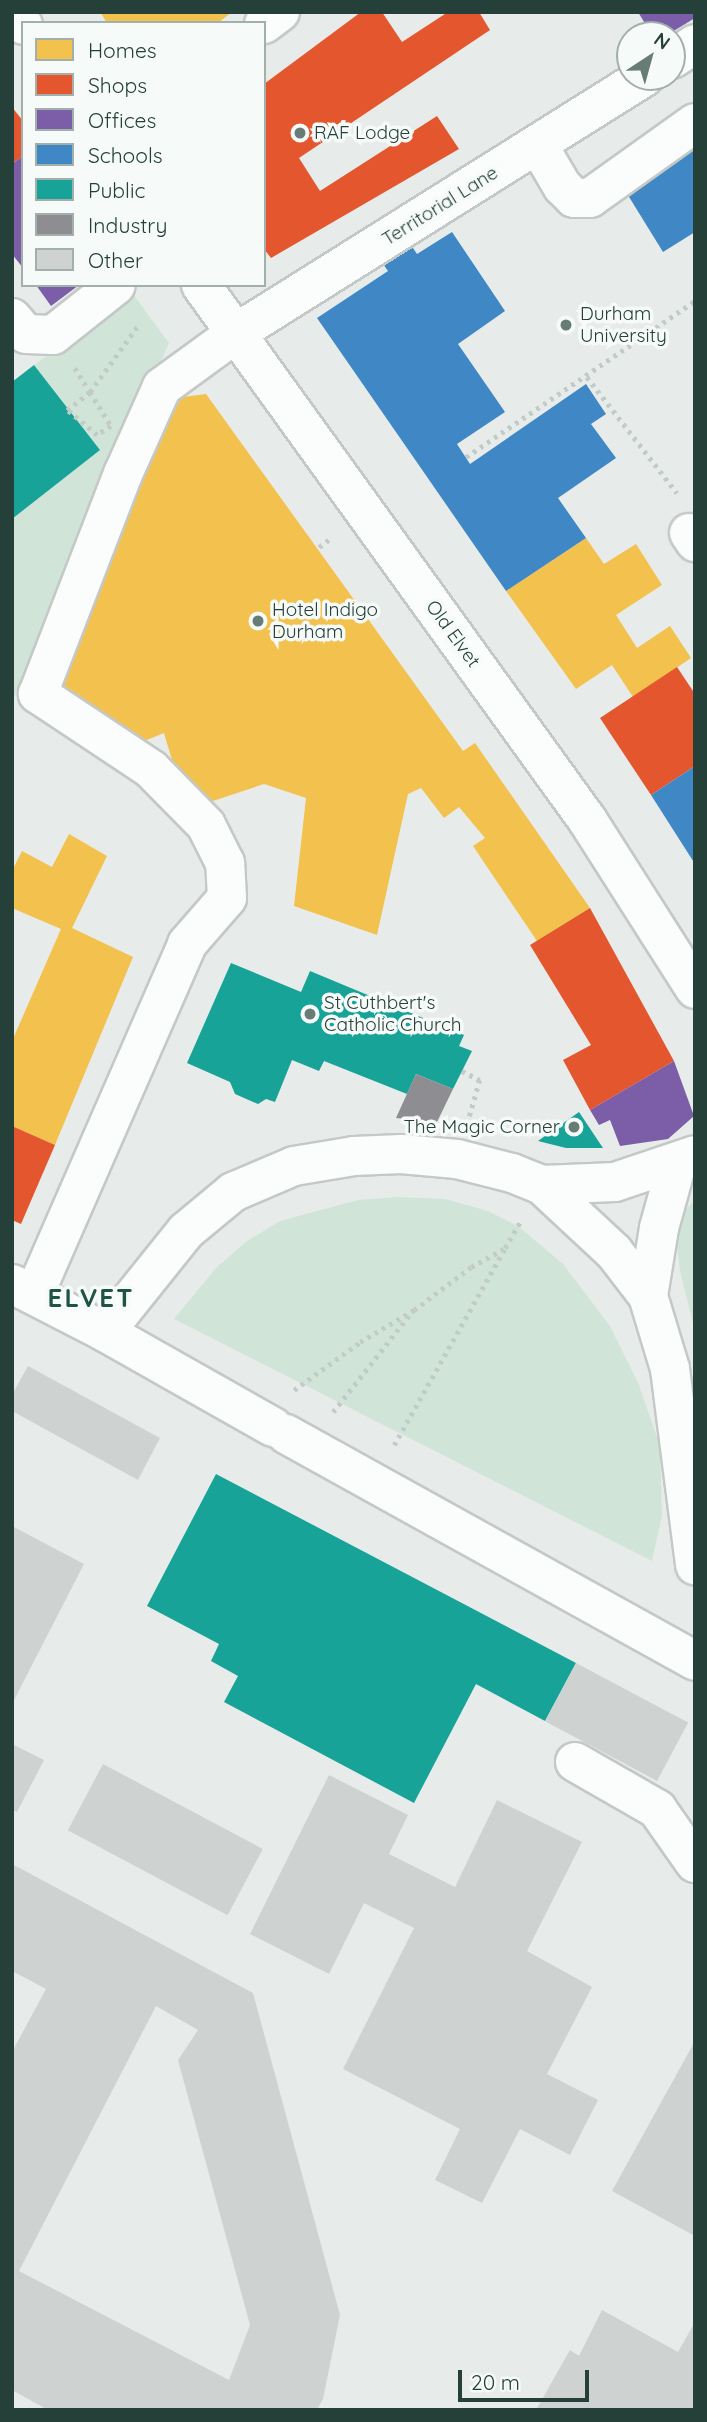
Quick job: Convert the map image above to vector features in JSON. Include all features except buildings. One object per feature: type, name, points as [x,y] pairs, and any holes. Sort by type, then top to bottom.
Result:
[{"type":"street","name":"Territorial Lane","points":[[23,1289],[187,944],[227,898],[225,863],[206,825],[151,769],[38,694],[123,474],[162,387],[236,333],[622,91]]},
{"type":"street","points":[[538,145],[562,186],[574,198],[590,198],[695,123]]},
{"type":"street","points":[[17,332],[53,335],[113,287]]},
{"type":"street","name":"Old Elvet","points":[[202,287],[588,821],[695,989]]},
{"type":"street","points":[[105,1332],[186,1231],[233,1192],[294,1166],[354,1156],[401,1154],[457,1159],[512,1173],[542,1185],[614,1252],[648,1296],[670,1369],[695,1565]]},
{"type":"street","points":[[542,1185],[615,1182],[686,1159]]},
{"type":"street","points":[[648,1296],[659,1228],[686,1159]]},
{"type":"street","points":[[23,1289],[695,1661]]},
{"type":"street","points":[[575,1762],[657,1809],[695,1863]]},
{"type":"path","points":[[466,457],[695,302]]},
{"type":"path","points":[[587,377],[690,509],[692,538]]},
{"type":"path","points":[[90,392],[111,426],[97,435],[67,410],[90,392]]},
{"type":"path","points":[[457,1159],[480,1080],[463,1071]]},
{"type":"path","points":[[373,1482],[542,1185]]},
{"type":"path","points":[[281,1431],[360,1342],[414,1310],[471,1267],[505,1248]]},
{"type":"path","points":[[281,1431],[367,1366],[414,1310]]},
{"type":"green space","points":[[133,294],[169,343],[12,702],[12,519],[100,450],[34,365]]},
{"type":"green space","points":[[398,1197],[445,1199],[488,1211],[518,1226],[563,1264],[610,1326],[639,1385],[660,1446],[662,1516],[652,1561],[174,1319],[216,1268],[247,1241],[280,1221],[358,1200]]},
{"type":"green space","points":[[695,1201],[695,1331],[680,1271],[677,1244],[683,1211]]},
{"type":"place","name":"RAF Lodge","points":[[300,133]]},
{"type":"place","name":"Durham University","points":[[566,325]]},
{"type":"place","name":"Hotel Indigo Durham","points":[[258,621]]},
{"type":"place","name":"St Cuthbert's Catholic Church","points":[[310,1014]]},
{"type":"place","name":"The Magic Corner","points":[[574,1127]]},
{"type":"district","name":"ELVET","points":[[91,1298]]}]
